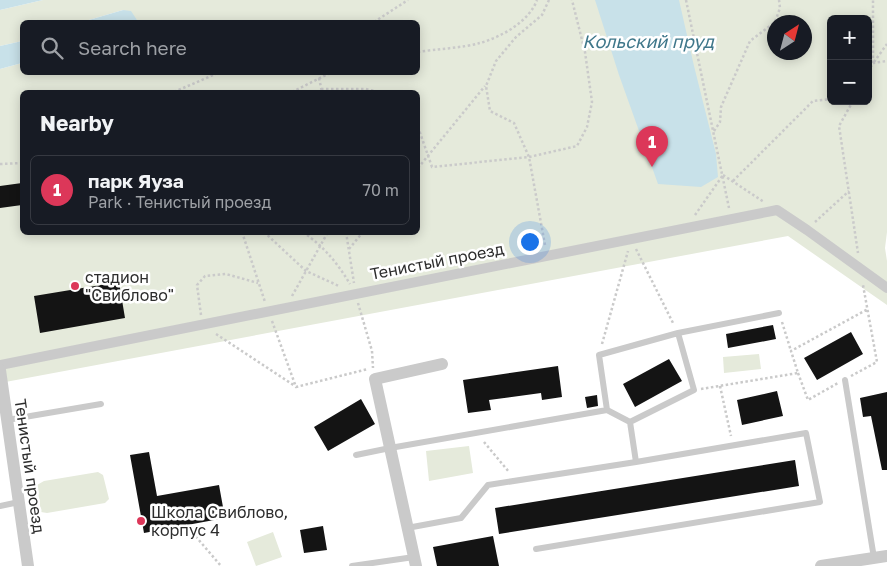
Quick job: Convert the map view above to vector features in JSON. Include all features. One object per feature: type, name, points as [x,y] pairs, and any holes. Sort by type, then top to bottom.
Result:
[{"type":"street","name":"Тенистый проезд","points":[[0,365],[777,210]]},
{"type":"street","points":[[777,210],[887,288]]},
{"type":"street","points":[[415,561],[374,379],[442,364]]},
{"type":"street","name":"Тенистый проезд","points":[[0,370],[19,502],[21,538],[28,566]]},
{"type":"street","points":[[820,566],[881,557]]},
{"type":"lane","points":[[606,410],[600,355],[678,333],[780,313]]},
{"type":"lane","points":[[630,422],[694,390],[678,333]]},
{"type":"lane","points":[[845,380],[881,557]]},
{"type":"lane","points":[[7,420],[101,404]]},
{"type":"lane","points":[[356,456],[390,448],[606,410],[630,422]]},
{"type":"lane","points":[[630,422],[636,462]]},
{"type":"lane","points":[[407,528],[461,518],[488,485],[806,433],[820,502],[536,549]]},
{"type":"lane","points":[[0,506],[19,502]]},
{"type":"lane","points":[[352,566],[415,561]]},
{"type":"path","points":[[377,20],[408,0]]},
{"type":"path","points":[[420,52],[480,43],[517,26],[535,7],[538,0]]},
{"type":"path","points":[[420,165],[486,86],[496,61],[516,37],[542,15],[549,0]]},
{"type":"path","points":[[420,133],[432,168],[529,156],[577,146],[587,127],[592,102],[585,52],[572,0]]},
{"type":"path","points":[[686,0],[731,219]]},
{"type":"path","points":[[714,131],[720,122],[721,107],[750,41],[775,22],[780,8],[779,0]]},
{"type":"path","points":[[873,0],[873,63]]},
{"type":"path","points":[[873,63],[887,44]]},
{"type":"path","points":[[873,63],[887,61]]},
{"type":"path","points":[[179,90],[213,75]]},
{"type":"path","points":[[296,90],[326,75]]},
{"type":"path","points":[[319,78],[322,90]]},
{"type":"path","points":[[486,86],[490,112],[514,123],[529,156],[547,256]]},
{"type":"path","points":[[344,90],[370,90]]},
{"type":"path","points":[[733,181],[813,101],[827,99]]},
{"type":"path","points":[[780,313],[808,400],[877,362],[839,126],[851,105]]},
{"type":"path","points":[[0,164],[20,163]]},
{"type":"path","points":[[723,175],[777,210]]},
{"type":"path","points":[[686,228],[723,175]]},
{"type":"path","points":[[807,230],[849,191]]},
{"type":"path","points":[[243,235],[268,312],[296,387]]},
{"type":"path","points":[[267,235],[306,271],[356,294]]},
{"type":"path","points":[[306,235],[321,245],[339,267],[356,294]]},
{"type":"path","points":[[285,308],[326,235]]},
{"type":"path","points":[[346,235],[356,294],[372,351],[373,367]]},
{"type":"path","points":[[349,250],[361,235]]},
{"type":"path","points":[[631,239],[678,333]]},
{"type":"path","points":[[600,355],[631,239]]},
{"type":"path","points":[[259,283],[226,274],[205,276],[198,285],[203,325],[296,387],[373,367],[398,374]]},
{"type":"path","points":[[791,352],[868,309]]},
{"type":"path","points":[[694,390],[798,373]]},
{"type":"path","points":[[720,386],[733,446]]},
{"type":"path","points":[[476,433],[516,480]]},
{"type":"path","points":[[186,525],[221,566]]},
{"type":"shaded area","points":[[43,0],[887,0],[887,232],[885,248],[887,261],[887,305],[788,236],[0,383],[0,69],[20,64],[20,75],[420,75],[420,20],[137,20],[123,10],[89,20],[20,20],[20,41],[0,46],[0,10]]},
{"type":"shaded area","points":[[759,354],[761,369],[724,373],[723,357]]},
{"type":"shaded area","points":[[469,446],[473,473],[429,481],[426,451]]},
{"type":"shaded area","points":[[98,472],[103,475],[109,499],[105,503],[47,513],[41,512],[37,485],[44,481]]},
{"type":"shaded area","points":[[273,532],[282,557],[256,566],[247,542]]},
{"type":"water","points":[[0,0],[43,0],[0,10]]},
{"type":"water","name":"Кольский пруд","points":[[595,0],[679,0],[716,154],[718,177],[701,187],[658,184],[619,75]]},
{"type":"water","points":[[123,10],[131,11],[137,20],[89,20]]},
{"type":"water","points":[[20,41],[20,64],[0,69],[0,46]]},
{"type":"building","points":[[20,183],[20,205],[0,208],[0,186]]},
{"type":"building","points":[[119,282],[125,318],[40,333],[34,296]]},
{"type":"building","points":[[773,325],[776,339],[728,348],[726,334]]},
{"type":"building","points":[[851,332],[863,354],[817,380],[804,358]]},
{"type":"building","points":[[669,359],[682,381],[635,407],[623,384]]},
{"type":"building","points":[[558,366],[562,397],[542,400],[541,393],[489,400],[491,410],[468,413],[463,380]]},
{"type":"building","points":[[777,391],[783,416],[742,425],[737,400]]},
{"type":"building","points":[[887,392],[887,470],[882,470],[871,416],[863,417],[860,398]]},
{"type":"building","points":[[597,395],[598,406],[587,408],[585,397]]},
{"type":"building","points":[[361,399],[375,424],[328,451],[314,427]]},
{"type":"building","points":[[149,452],[157,496],[219,485],[225,518],[144,533],[130,455]]},
{"type":"building","points":[[795,460],[799,486],[499,534],[495,508]]},
{"type":"building","points":[[323,526],[327,550],[304,553],[300,530]]},
{"type":"building","points":[[493,536],[499,566],[437,566],[433,547]]},
{"type":"place","name":"парк Яуза","points":[[652,167]]},
{"type":"place","name":"стадион \"Свиблово\"","points":[[75,286]]},
{"type":"place","name":"Школа Свиблово, корпус 4","points":[[141,521]]}]
